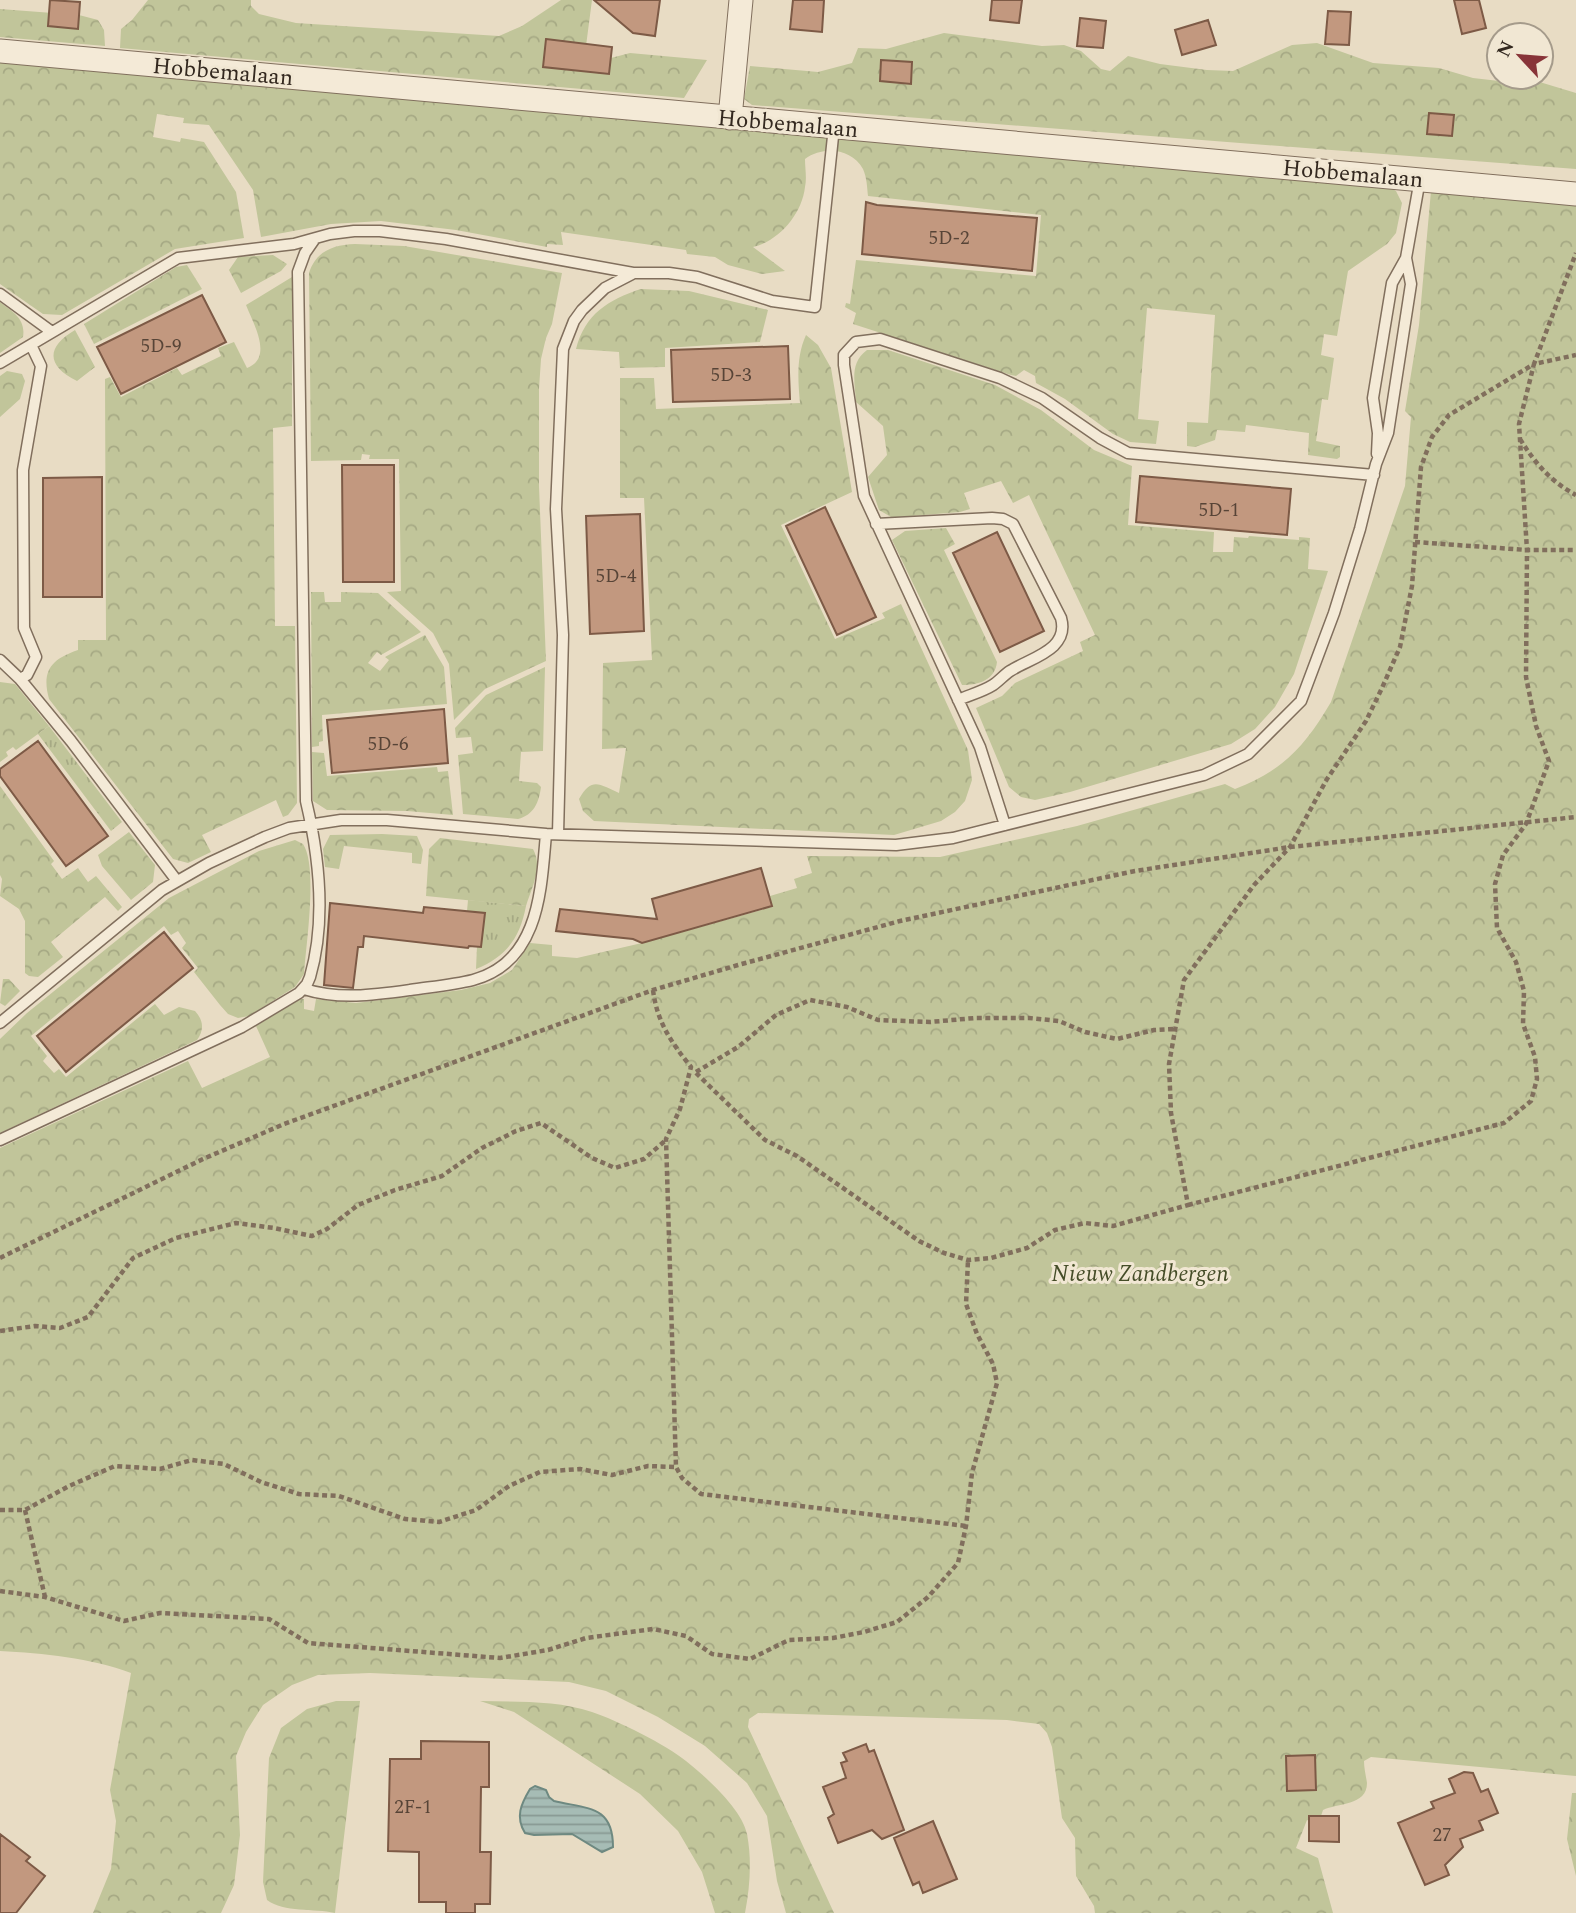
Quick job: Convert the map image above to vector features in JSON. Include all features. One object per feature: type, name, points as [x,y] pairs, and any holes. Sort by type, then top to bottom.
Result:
[{"type":"street","points":[[730,118],[741,0]]},
{"type":"street","name":"Hobbemalaan","points":[[0,51],[1576,194]]},
{"type":"lane","points":[[0,363],[178,258],[294,244],[330,234],[354,231],[446,239],[633,273],[670,273],[697,277],[772,301],[815,307],[834,127]]},
{"type":"lane","points":[[1375,469],[1378,433],[1373,398],[1392,283],[1406,258],[1420,178]]},
{"type":"lane","points":[[0,1140],[242,1027],[304,989],[313,968],[320,903],[306,801],[298,272],[305,253],[314,240]]},
{"type":"lane","points":[[0,1023],[163,890],[265,837],[289,828],[341,820],[387,820],[552,834],[896,845],[953,838],[1204,775],[1248,754],[1301,701],[1321,653],[1388,433],[1411,284],[1406,258]]},
{"type":"lane","points":[[304,989],[318,993],[364,997],[474,980],[510,960],[524,941],[534,920],[552,834],[563,635],[556,509],[563,348],[573,321],[582,310],[605,288],[633,273]]},
{"type":"lane","points":[[0,294],[51,332]]},
{"type":"lane","points":[[1005,825],[980,747],[864,495],[844,365],[844,355],[856,342],[866,339],[880,340],[1000,378],[1042,398],[1100,438],[1128,453],[1375,469]]},
{"type":"lane","points":[[20,680],[27,675],[36,657],[24,628],[23,470],[41,366],[31,345]]},
{"type":"lane","points":[[876,524],[992,518],[1013,524],[1061,618],[1061,634],[1051,649],[1007,673],[989,688],[958,700]]},
{"type":"lane","points":[[0,660],[71,741],[177,881]]},
{"type":"path","points":[[653,990],[655,1009],[662,1028],[696,1073],[765,1140],[797,1156],[919,1241],[944,1253],[968,1260],[991,1258],[1027,1248],[1055,1230],[1085,1223],[1113,1226],[1504,1123],[1531,1101],[1537,1079],[1535,1057],[1523,1024],[1524,991],[1516,962],[1497,928],[1495,884],[1503,855],[1526,824],[1549,761],[1536,726],[1526,677],[1527,550],[1519,424],[1534,365],[1576,254]]},
{"type":"path","points":[[1188,1205],[1171,1114],[1169,1063],[1184,980],[1269,866],[1290,847],[1327,779],[1366,721],[1382,688],[1400,647],[1412,586],[1421,467],[1432,437],[1449,415],[1534,365],[1576,355]]},
{"type":"path","points":[[1519,438],[1535,463],[1559,486],[1576,495]]},
{"type":"path","points":[[1415,542],[1527,550],[1576,550]]},
{"type":"path","points":[[0,1258],[284,1124],[653,990],[824,941],[975,904],[1135,871],[1290,847],[1576,817]]},
{"type":"path","points":[[696,1073],[738,1047],[776,1015],[810,1000],[847,1007],[878,1020],[930,1022],[975,1018],[1039,1019],[1059,1021],[1085,1032],[1117,1039],[1154,1030],[1174,1029]]},
{"type":"path","points":[[0,1331],[35,1326],[60,1328],[88,1317],[133,1258],[176,1238],[236,1223],[312,1237],[358,1205],[395,1190],[442,1176],[482,1148],[516,1131],[541,1123],[592,1158],[615,1168],[644,1159],[666,1139],[680,1109],[691,1066]]},
{"type":"path","points":[[666,1139],[676,1467],[682,1478],[701,1493],[966,1526]]},
{"type":"path","points":[[0,1591],[45,1597],[124,1621],[160,1613],[269,1619],[308,1643],[500,1658],[548,1650],[586,1638],[653,1629],[686,1636],[712,1654],[750,1659],[789,1640],[864,1632],[897,1622],[928,1597],[958,1563],[966,1526],[972,1473],[998,1383],[993,1364],[965,1304],[968,1260]]},
{"type":"path","points":[[0,1510],[25,1510],[69,1486],[115,1466],[160,1469],[192,1460],[224,1464],[261,1482],[299,1494],[339,1496],[405,1519],[439,1522],[476,1510],[509,1486],[540,1472],[580,1469],[612,1475],[648,1466],[676,1467]]},
{"type":"path","points":[[25,1510],[45,1597]]},
{"type":"green space","points":[[148,0],[251,0],[251,6],[259,14],[296,23],[499,36],[522,26],[561,0],[592,0],[586,46],[597,58],[630,53],[707,60],[684,98],[120,48],[121,29]]},
{"type":"green space","points":[[0,9],[79,15],[98,20],[104,30],[105,46],[0,37]]},
{"type":"green space","points":[[944,33],[1042,46],[1064,45],[1081,51],[1101,69],[1110,71],[1128,56],[1160,64],[1233,71],[1292,45],[1317,43],[1373,63],[1439,68],[1485,79],[1485,91],[1555,91],[1555,87],[1576,93],[1576,169],[752,105],[744,99],[750,66],[818,72],[852,63],[858,48],[886,49]]},
{"type":"green space","points":[[0,59],[806,136],[1389,187],[1396,191],[1402,203],[1396,233],[1387,244],[1348,271],[1337,336],[1324,334],[1321,355],[1334,358],[1328,400],[1322,399],[1316,441],[1340,446],[1340,457],[1337,459],[1308,455],[1309,433],[1246,425],[1245,432],[1217,430],[1215,440],[1195,447],[1187,446],[1187,422],[1208,423],[1215,315],[1147,308],[1138,419],[1159,421],[1156,444],[1130,442],[1113,434],[1065,399],[1036,383],[1035,376],[1024,370],[1016,376],[1011,375],[853,324],[856,313],[845,307],[846,303],[850,304],[856,260],[1036,276],[1041,215],[868,196],[863,169],[851,157],[836,151],[820,152],[805,159],[805,187],[794,216],[772,239],[753,247],[785,271],[762,274],[728,265],[715,257],[687,254],[686,250],[561,232],[563,245],[547,244],[547,247],[456,230],[381,221],[331,224],[261,237],[253,190],[209,125],[183,123],[184,118],[157,114],[153,137],[180,142],[181,138],[204,142],[236,192],[244,238],[175,249],[62,315],[43,314],[0,284]]},
{"type":"green space","name":"Nieuw Zandbergen","points":[[1431,191],[1576,202],[1576,1776],[1371,1757],[1364,1761],[1367,1783],[1362,1796],[1323,1810],[1318,1825],[1307,1820],[1296,1848],[1318,1858],[1333,1913],[1095,1913],[1094,1906],[1076,1876],[1075,1838],[1062,1818],[1052,1747],[1047,1733],[1039,1724],[1007,1720],[758,1713],[749,1719],[748,1727],[834,1913],[786,1913],[777,1881],[767,1816],[747,1783],[705,1746],[658,1717],[606,1691],[569,1682],[370,1673],[318,1675],[292,1685],[263,1705],[246,1732],[236,1756],[240,1835],[234,1885],[221,1913],[93,1913],[111,1869],[116,1821],[110,1790],[131,1673],[67,1657],[0,1651],[0,1148],[188,1061],[202,1088],[270,1057],[256,1026],[300,999],[304,999],[304,1009],[314,1011],[316,999],[356,1003],[461,990],[490,983],[512,970],[530,943],[552,945],[552,956],[577,958],[772,907],[770,896],[797,888],[794,879],[812,873],[807,856],[940,857],[1077,826],[1225,784],[1235,789],[1267,774],[1302,744],[1331,702],[1405,486],[1411,417],[1405,411],[1419,325]]},
{"type":"green space","points":[[340,246],[404,246],[562,273],[552,324],[541,359],[539,389],[539,486],[546,661],[485,689],[454,720],[449,664],[433,633],[387,592],[401,591],[399,459],[369,459],[370,455],[362,454],[361,460],[311,461],[309,273],[321,254]]},
{"type":"green space","points":[[273,255],[287,264],[281,271],[241,293],[229,270],[238,257]]},
{"type":"green space","points":[[187,265],[202,289],[94,344],[84,324],[176,267]]},
{"type":"green space","points":[[292,277],[292,426],[273,428],[275,626],[295,626],[297,803],[288,815],[283,817],[276,800],[202,835],[211,852],[188,863],[173,859],[49,699],[46,680],[55,662],[78,650],[78,640],[106,640],[105,379],[110,377],[121,397],[177,368],[182,375],[221,356],[218,348],[234,342],[247,368],[255,363],[260,348],[257,330],[246,305]]},
{"type":"green space","points":[[641,289],[689,291],[768,310],[760,342],[665,348],[665,367],[620,368],[619,352],[576,349],[585,326],[600,310],[618,298]]},
{"type":"green space","points":[[0,302],[18,316],[23,337],[0,353]]},
{"type":"green space","points":[[75,330],[95,367],[77,381],[60,369],[54,356],[59,343]]},
{"type":"green space","points":[[806,335],[818,345],[831,368],[852,492],[781,525],[835,639],[885,618],[882,613],[901,604],[968,750],[972,780],[965,801],[941,821],[894,835],[594,821],[583,811],[579,799],[588,787],[597,784],[619,793],[626,748],[602,749],[603,663],[652,660],[644,498],[620,498],[620,378],[654,378],[656,409],[800,403],[799,360]]},
{"type":"green space","points":[[867,350],[888,350],[995,385],[1041,410],[1094,450],[1132,466],[1128,525],[1214,532],[1213,552],[1233,552],[1234,537],[1299,540],[1299,537],[1310,538],[1308,569],[1328,571],[1294,674],[1275,707],[1255,729],[1231,744],[1070,792],[1035,800],[1021,797],[1009,787],[976,708],[1002,696],[1015,683],[1083,651],[1080,642],[1095,635],[1029,495],[1013,503],[1001,481],[964,493],[970,509],[960,512],[891,517],[879,510],[868,477],[887,455],[883,426],[856,402],[855,367]]},
{"type":"green space","points":[[7,371],[22,374],[25,381],[20,399],[0,417],[0,376]]},
{"type":"green space","points":[[946,528],[955,544],[944,550],[997,662],[990,677],[974,684],[962,685],[892,540],[905,531]]},
{"type":"green space","points":[[311,592],[324,592],[325,602],[341,602],[341,592],[378,593],[421,632],[381,655],[377,652],[368,663],[380,671],[389,660],[385,657],[425,635],[444,667],[447,704],[322,715],[323,741],[319,742],[319,746],[312,747]]},
{"type":"green space","points":[[545,667],[543,751],[521,752],[519,781],[537,783],[541,787],[535,807],[518,819],[463,814],[458,755],[473,753],[471,737],[456,738],[455,728],[486,695]]},
{"type":"green space","points":[[0,682],[15,684],[49,726],[16,750],[13,747],[6,752],[8,756],[0,762]]},
{"type":"green space","points":[[49,726],[122,822],[111,831],[38,734]]},
{"type":"green space","points":[[312,752],[324,753],[327,776],[437,767],[438,772],[448,771],[453,815],[407,811],[327,810],[313,801]]},
{"type":"green space","points":[[0,786],[54,861],[51,864],[62,879],[78,868],[88,882],[96,876],[122,907],[118,911],[105,897],[51,942],[63,957],[38,977],[25,973],[25,921],[19,909],[0,896]]},
{"type":"green space","points":[[129,832],[155,865],[153,882],[131,900],[102,866],[98,855]]},
{"type":"green space","points":[[330,835],[417,836],[423,850],[421,864],[412,863],[412,853],[344,846],[339,869],[325,867],[323,849]]},
{"type":"green space","points":[[440,838],[533,849],[537,870],[526,906],[426,896],[429,849]]},
{"type":"green space","points":[[295,840],[303,844],[307,855],[310,887],[304,974],[295,987],[249,1016],[238,1018],[228,1014],[194,972],[198,968],[182,948],[186,943],[178,931],[171,935],[164,926],[31,1036],[47,1056],[43,1061],[54,1073],[59,1069],[66,1077],[155,1004],[164,1015],[179,1007],[195,1011],[202,1026],[197,1040],[0,1133],[0,1039],[27,1013],[169,898],[259,851]]},
{"type":"green space","points":[[468,900],[526,906],[520,928],[510,945],[496,959],[476,969],[477,946],[481,946],[485,914],[467,911]]},
{"type":"green space","points":[[3,979],[9,979],[20,991],[5,1006],[0,1003]]},
{"type":"green space","points":[[336,1701],[360,1701],[335,1913],[290,1909],[267,1900],[263,1882],[269,1758],[281,1728],[307,1709]]},
{"type":"green space","points":[[480,1701],[579,1708],[641,1734],[686,1761],[722,1794],[744,1824],[750,1864],[745,1913],[715,1913],[702,1872],[678,1831],[640,1794],[514,1712]]},
{"type":"green space","points":[[1572,1793],[1576,1793],[1576,1876],[1567,1839]]},
{"type":"water","points":[[535,1786],[546,1790],[554,1801],[587,1808],[603,1816],[612,1833],[613,1847],[602,1852],[572,1834],[525,1833],[520,1821],[520,1811],[530,1789]]},
{"type":"building","points":[[50,0],[80,2],[78,29],[48,26]]},
{"type":"building","points":[[594,0],[660,0],[655,36],[633,33]]},
{"type":"building","points":[[793,0],[824,0],[822,32],[790,29]]},
{"type":"building","points":[[992,0],[1022,0],[1019,23],[990,20]]},
{"type":"building","points":[[1454,0],[1479,0],[1485,28],[1462,34]]},
{"type":"building","points":[[1328,11],[1351,12],[1349,45],[1325,44]]},
{"type":"building","points":[[1080,18],[1106,21],[1103,48],[1077,46]]},
{"type":"building","points":[[1208,20],[1216,45],[1182,55],[1175,30]]},
{"type":"building","points":[[546,39],[612,47],[609,74],[543,67]]},
{"type":"building","points":[[881,60],[912,62],[911,84],[880,81]]},
{"type":"building","points":[[1429,113],[1454,115],[1452,136],[1427,134]]},
{"type":"building","points":[[866,202],[1037,218],[1032,271],[862,254]]},
{"type":"building","points":[[202,295],[226,342],[121,394],[97,347]]},
{"type":"building","points":[[788,346],[790,399],[673,402],[671,350]]},
{"type":"building","points":[[342,465],[394,465],[394,582],[343,582]]},
{"type":"building","points":[[1140,476],[1291,489],[1287,535],[1136,522]]},
{"type":"building","points":[[102,477],[102,597],[43,597],[43,478]]},
{"type":"building","points":[[825,507],[876,617],[837,635],[786,526]]},
{"type":"building","points":[[640,514],[644,631],[590,634],[586,516]]},
{"type":"building","points":[[997,532],[1044,631],[1000,652],[953,553]]},
{"type":"building","points":[[444,709],[448,763],[332,773],[327,720]]},
{"type":"building","points":[[38,741],[108,836],[66,866],[0,776],[0,769]]},
{"type":"building","points":[[761,868],[772,906],[642,943],[633,939],[556,931],[560,909],[657,919],[652,899]]},
{"type":"building","points":[[330,903],[423,913],[424,907],[485,913],[481,947],[468,948],[364,936],[363,947],[358,947],[353,988],[324,985]]},
{"type":"building","points":[[164,932],[193,968],[66,1072],[37,1036]]},
{"type":"building","points":[[421,1741],[489,1742],[489,1787],[481,1787],[480,1852],[491,1852],[490,1904],[475,1904],[475,1913],[446,1913],[446,1902],[419,1902],[419,1852],[388,1851],[390,1759],[421,1759]]},
{"type":"building","points":[[866,1744],[869,1752],[874,1750],[904,1830],[882,1839],[872,1830],[838,1843],[828,1818],[834,1814],[823,1787],[846,1778],[841,1763],[847,1761],[843,1753]]},
{"type":"building","points":[[1315,1755],[1316,1790],[1287,1791],[1286,1756]]},
{"type":"building","points":[[1464,1772],[1473,1773],[1481,1792],[1488,1789],[1498,1813],[1479,1821],[1483,1830],[1460,1839],[1463,1847],[1445,1865],[1449,1875],[1425,1885],[1398,1823],[1434,1808],[1431,1802],[1455,1793],[1449,1779]]},
{"type":"building","points":[[1309,1816],[1339,1816],[1339,1842],[1309,1841]]},
{"type":"building","points":[[933,1821],[957,1879],[923,1893],[919,1882],[913,1885],[894,1838]]},
{"type":"building","points":[[0,1834],[30,1857],[26,1861],[45,1876],[16,1913],[0,1913]]}]
